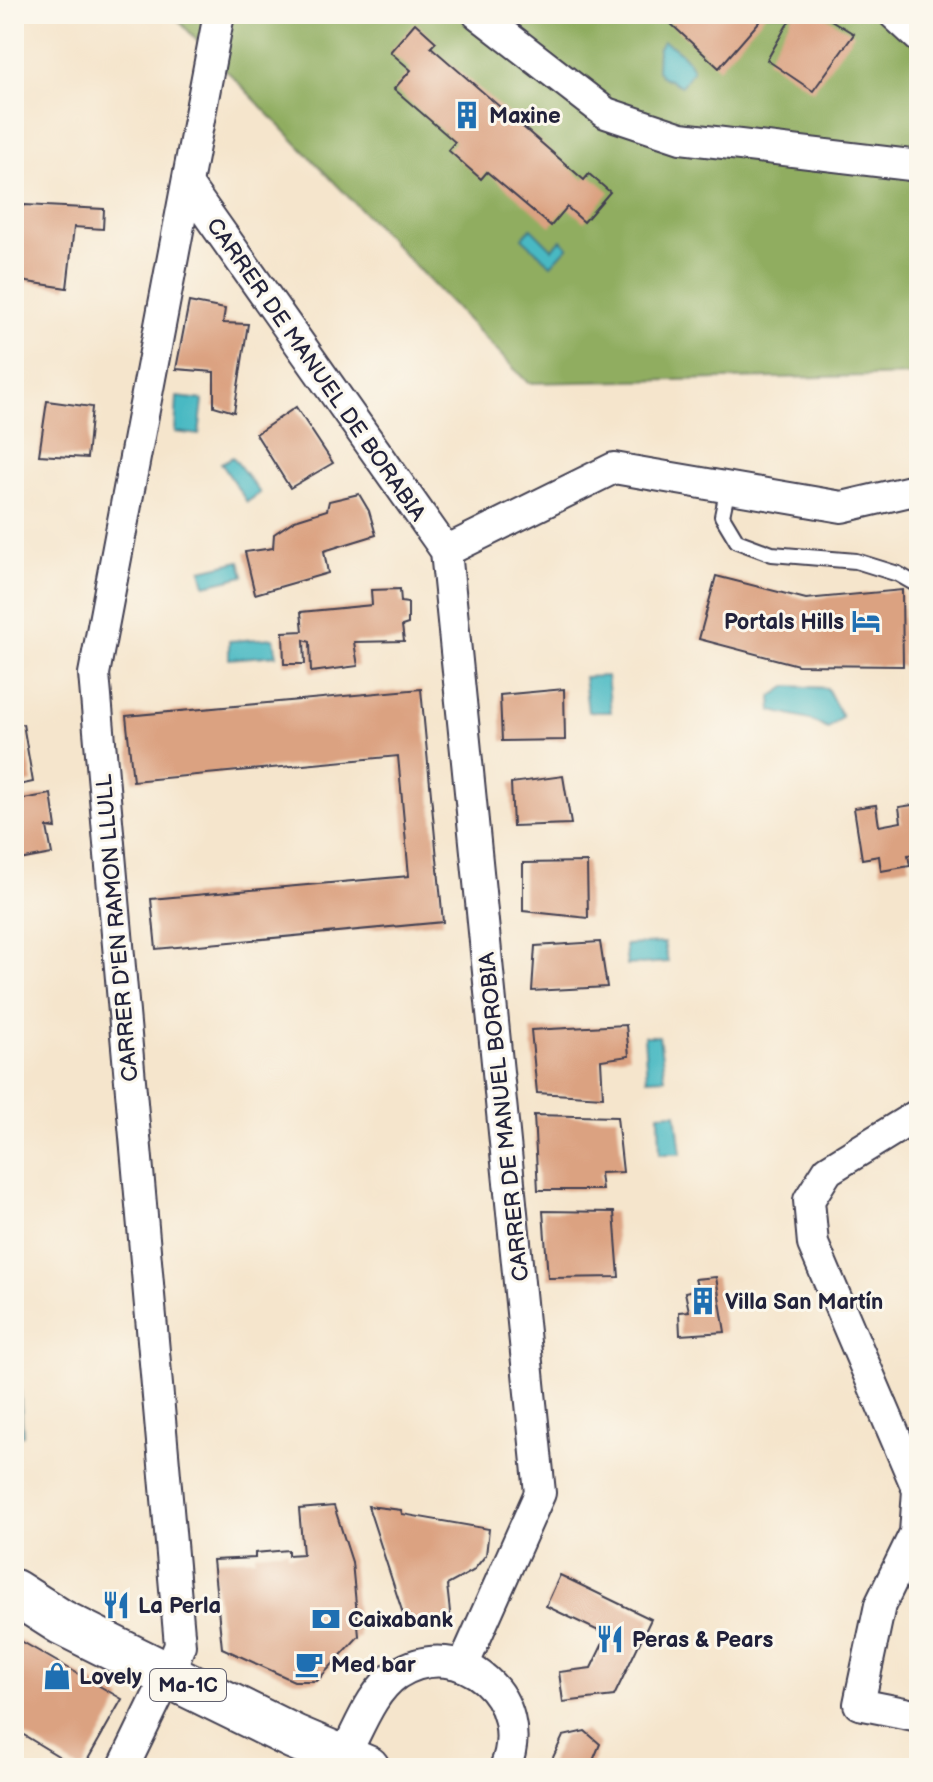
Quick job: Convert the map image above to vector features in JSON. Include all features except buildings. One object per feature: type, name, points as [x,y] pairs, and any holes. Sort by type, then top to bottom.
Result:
[{"type":"main road","name":"Ma-1C","points":[[14,1592],[61,1622],[294,1737],[355,1762]]},
{"type":"street","name":"CARRER D'EN RAMON LLULL","points":[[123,1768],[180,1645],[94,674],[219,14]]},
{"type":"street","points":[[478,14],[606,113],[681,138],[919,166]]},
{"type":"street","points":[[894,14],[919,37]]},
{"type":"street","name":"CARRER DE MANUEL DE BORABIA","points":[[188,186],[446,551]]},
{"type":"street","points":[[446,551],[614,468],[842,507],[919,489]]},
{"type":"street","name":"CARRER DE MANUEL BOROBIA","points":[[446,551],[540,1493],[463,1666]]},
{"type":"street","points":[[919,1114],[828,1170],[809,1200],[813,1244],[918,1490],[915,1533],[880,1605],[859,1704],[919,1716]]},
{"type":"street","points":[[355,1762],[376,1696],[398,1674],[427,1663],[451,1663],[479,1675],[494,1688],[508,1712],[512,1733],[511,1752],[505,1768]]},
{"type":"lane","points":[[728,487],[722,516],[737,541],[772,554],[856,561],[898,574],[919,586]]},
{"type":"green space","points":[[172,14],[919,14],[919,375],[528,383]]},
{"type":"water","points":[[663,41],[680,52],[693,70],[681,86],[661,76],[657,70],[658,50]]},
{"type":"water","points":[[531,228],[552,249],[561,240],[568,247],[551,265],[522,238]]},
{"type":"water","points":[[177,397],[203,400],[199,435],[175,432]]},
{"type":"water","points":[[233,457],[260,493],[247,502],[221,463]]},
{"type":"water","points":[[240,561],[244,576],[205,585],[201,570]]},
{"type":"water","points":[[274,638],[277,655],[229,659],[229,641]]},
{"type":"water","points":[[607,676],[611,712],[588,712],[584,677]]},
{"type":"water","points":[[788,686],[827,688],[842,717],[828,729],[810,720],[772,711],[771,697]]},
{"type":"water","points":[[664,943],[668,962],[627,965],[625,945]]},
{"type":"water","points":[[644,1036],[659,1036],[665,1078],[647,1079]]},
{"type":"water","points":[[676,1113],[681,1154],[660,1154],[659,1114]]},
{"type":"water","points":[[14,1389],[20,1389],[23,1435],[14,1436]]},
{"type":"place","name":"Maxine","points":[[467,115]]},
{"type":"place","name":"Portals Hills","points":[[866,621]]},
{"type":"place","name":"Villa San Martín","points":[[703,1301]]},
{"type":"place","name":"La Perla","points":[[116,1605]]},
{"type":"place","name":"Caixabank","points":[[326,1619]]},
{"type":"place","name":"Peras & Pears","points":[[610,1639]]},
{"type":"place","name":"Med bar","points":[[309,1664]]},
{"type":"place","name":"Lovely","points":[[57,1676]]}]
